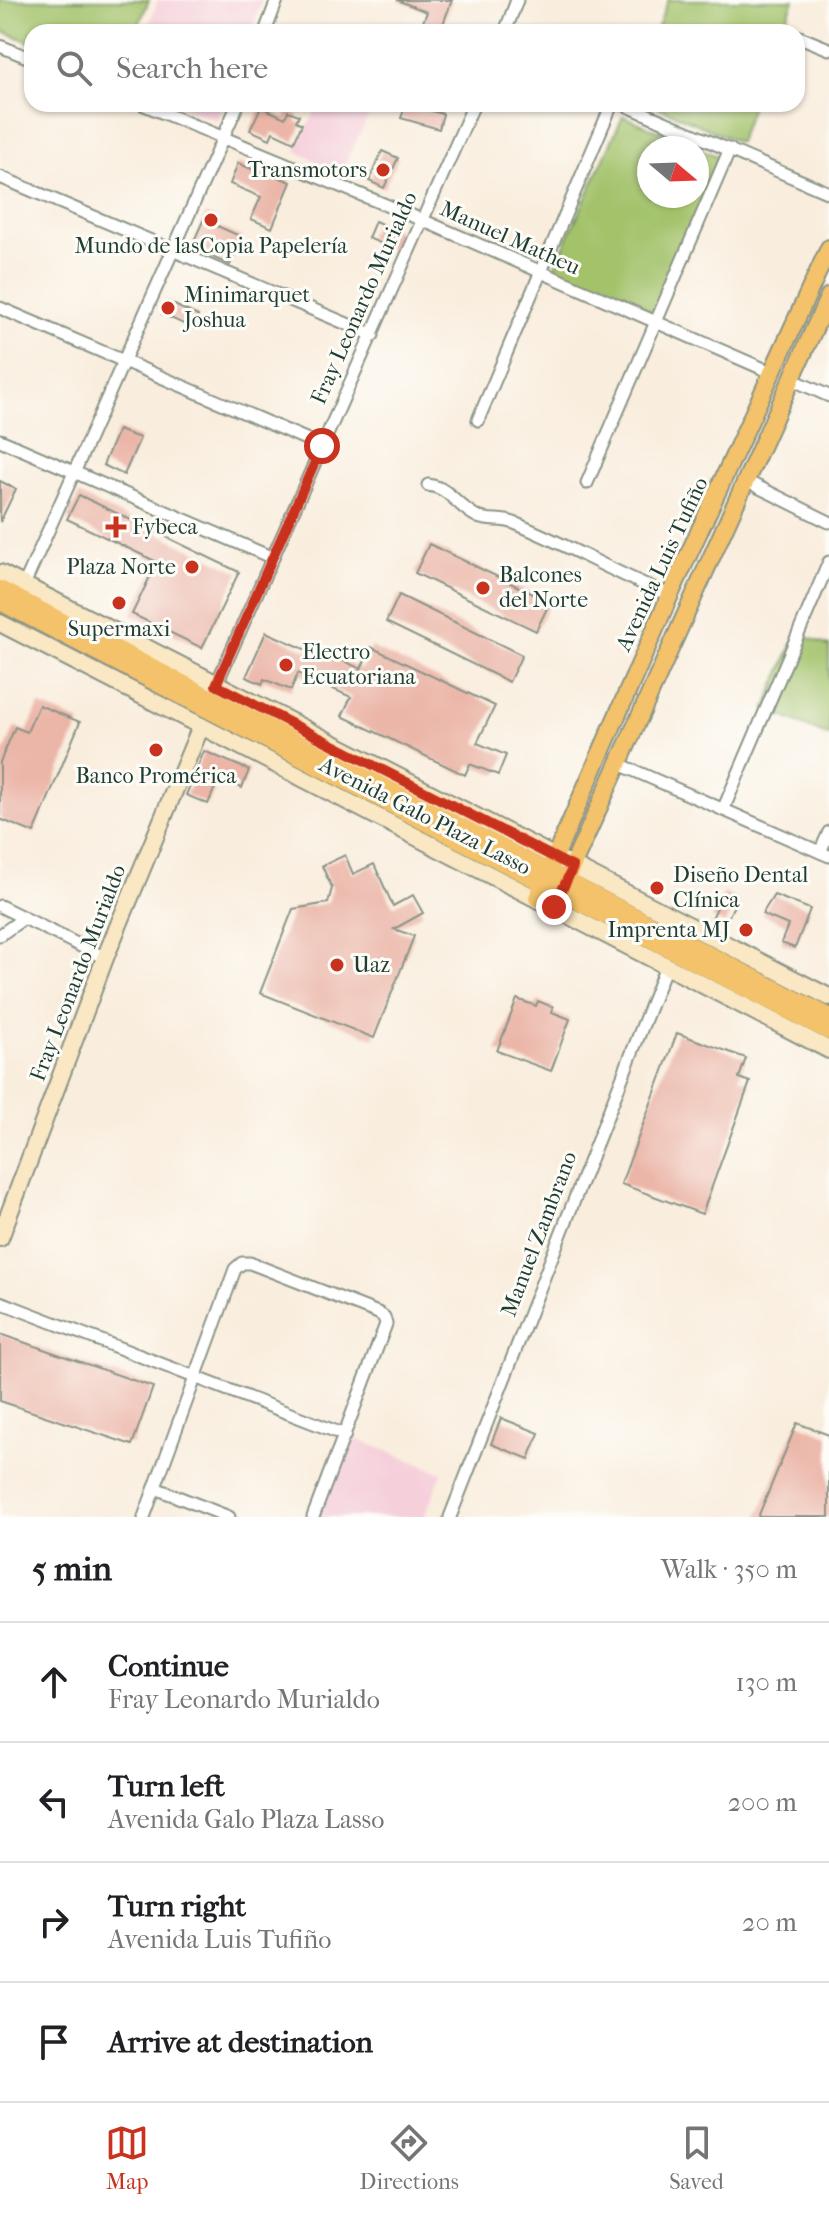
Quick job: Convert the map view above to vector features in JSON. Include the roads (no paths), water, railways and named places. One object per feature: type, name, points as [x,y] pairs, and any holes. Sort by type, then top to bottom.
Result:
[{"type":"main road","name":"Avenida Luis Tufiño","points":[[546,877],[670,595],[740,448],[829,248]]},
{"type":"main road","points":[[805,303],[826,303]]},
{"type":"main road","name":"Avenida Luis Tufiño","points":[[564,886],[826,303]]},
{"type":"main road","points":[[740,448],[757,456]]},
{"type":"main road","name":"Avenida Galo Plaza Lasso","points":[[0,573],[216,685],[546,877]]},
{"type":"main road","name":"Avenida Galo Plaza Lasso","points":[[0,589],[564,886],[829,1032]]},
{"type":"main road","name":"Avenida Galo Plaza Lasso","points":[[0,602],[291,755],[829,1016]]},
{"type":"main road","name":"Avenida Galo Plaza Lasso","points":[[0,623],[201,726],[546,877]]},
{"type":"main road","name":"Fray Leonardo Murialdo","points":[[0,1238],[105,958],[201,726]]},
{"type":"main road","name":"Avenida Galo Plaza Lasso","points":[[564,886],[666,966],[829,1050]]},
{"type":"main road","name":"Avenida Galo Plaza Lasso","points":[[564,886],[829,997]]},
{"type":"street","points":[[268,24],[277,0]]},
{"type":"street","points":[[508,24],[517,0]]},
{"type":"street","points":[[805,39],[829,49]]},
{"type":"street","points":[[0,46],[24,56]]},
{"type":"street","name":"Manuel Matheu","points":[[162,112],[422,220],[773,373]]},
{"type":"street","points":[[24,585],[235,112]]},
{"type":"street","name":"Fray Leonardo Murialdo","points":[[216,685],[470,112]]},
{"type":"street","points":[[478,420],[609,112]]},
{"type":"street","points":[[642,112],[829,193]]},
{"type":"street","points":[[587,483],[730,149]]},
{"type":"street","points":[[0,177],[373,335]]},
{"type":"street","points":[[0,308],[322,446]]},
{"type":"street","points":[[791,379],[829,396]]},
{"type":"street","points":[[0,440],[273,558]]},
{"type":"street","points":[[746,481],[829,522]]},
{"type":"street","points":[[428,485],[442,487],[452,494],[459,506],[481,518],[510,521],[670,595]]},
{"type":"street","points":[[723,810],[829,562]]},
{"type":"street","points":[[619,764],[825,854],[829,832]]},
{"type":"street","points":[[0,906],[105,958]]},
{"type":"street","points":[[0,935],[24,918]]},
{"type":"street","name":"Manuel Zambrano","points":[[450,1517],[666,966]]},
{"type":"street","points":[[144,1517],[235,1269],[242,1263],[263,1268],[384,1317],[386,1324],[313,1517]]},
{"type":"street","points":[[0,1302],[345,1435]]},
{"type":"street","points":[[155,1488],[229,1517]]},
{"type":"place","name":"Transmotors","points":[[383,170]]},
{"type":"place","name":"Mundo de lasCopia Papelería","points":[[211,220]]},
{"type":"place","name":"Minimarquet Joshua","points":[[168,308]]},
{"type":"place","name":"Fybeca","points":[[116,527]]},
{"type":"place","name":"Plaza Norte","points":[[192,567]]},
{"type":"place","name":"Balcones del Norte","points":[[483,588]]},
{"type":"place","name":"Supermaxi","points":[[119,603]]},
{"type":"place","name":"Electro Ecuatoriana","points":[[286,665]]},
{"type":"place","name":"Banco Promérica","points":[[156,750]]},
{"type":"place","name":"Diseño Dental Clínica","points":[[657,888]]},
{"type":"place","name":"Imprenta MJ","points":[[746,930]]},
{"type":"place","name":"Uaz","points":[[337,965]]}]
